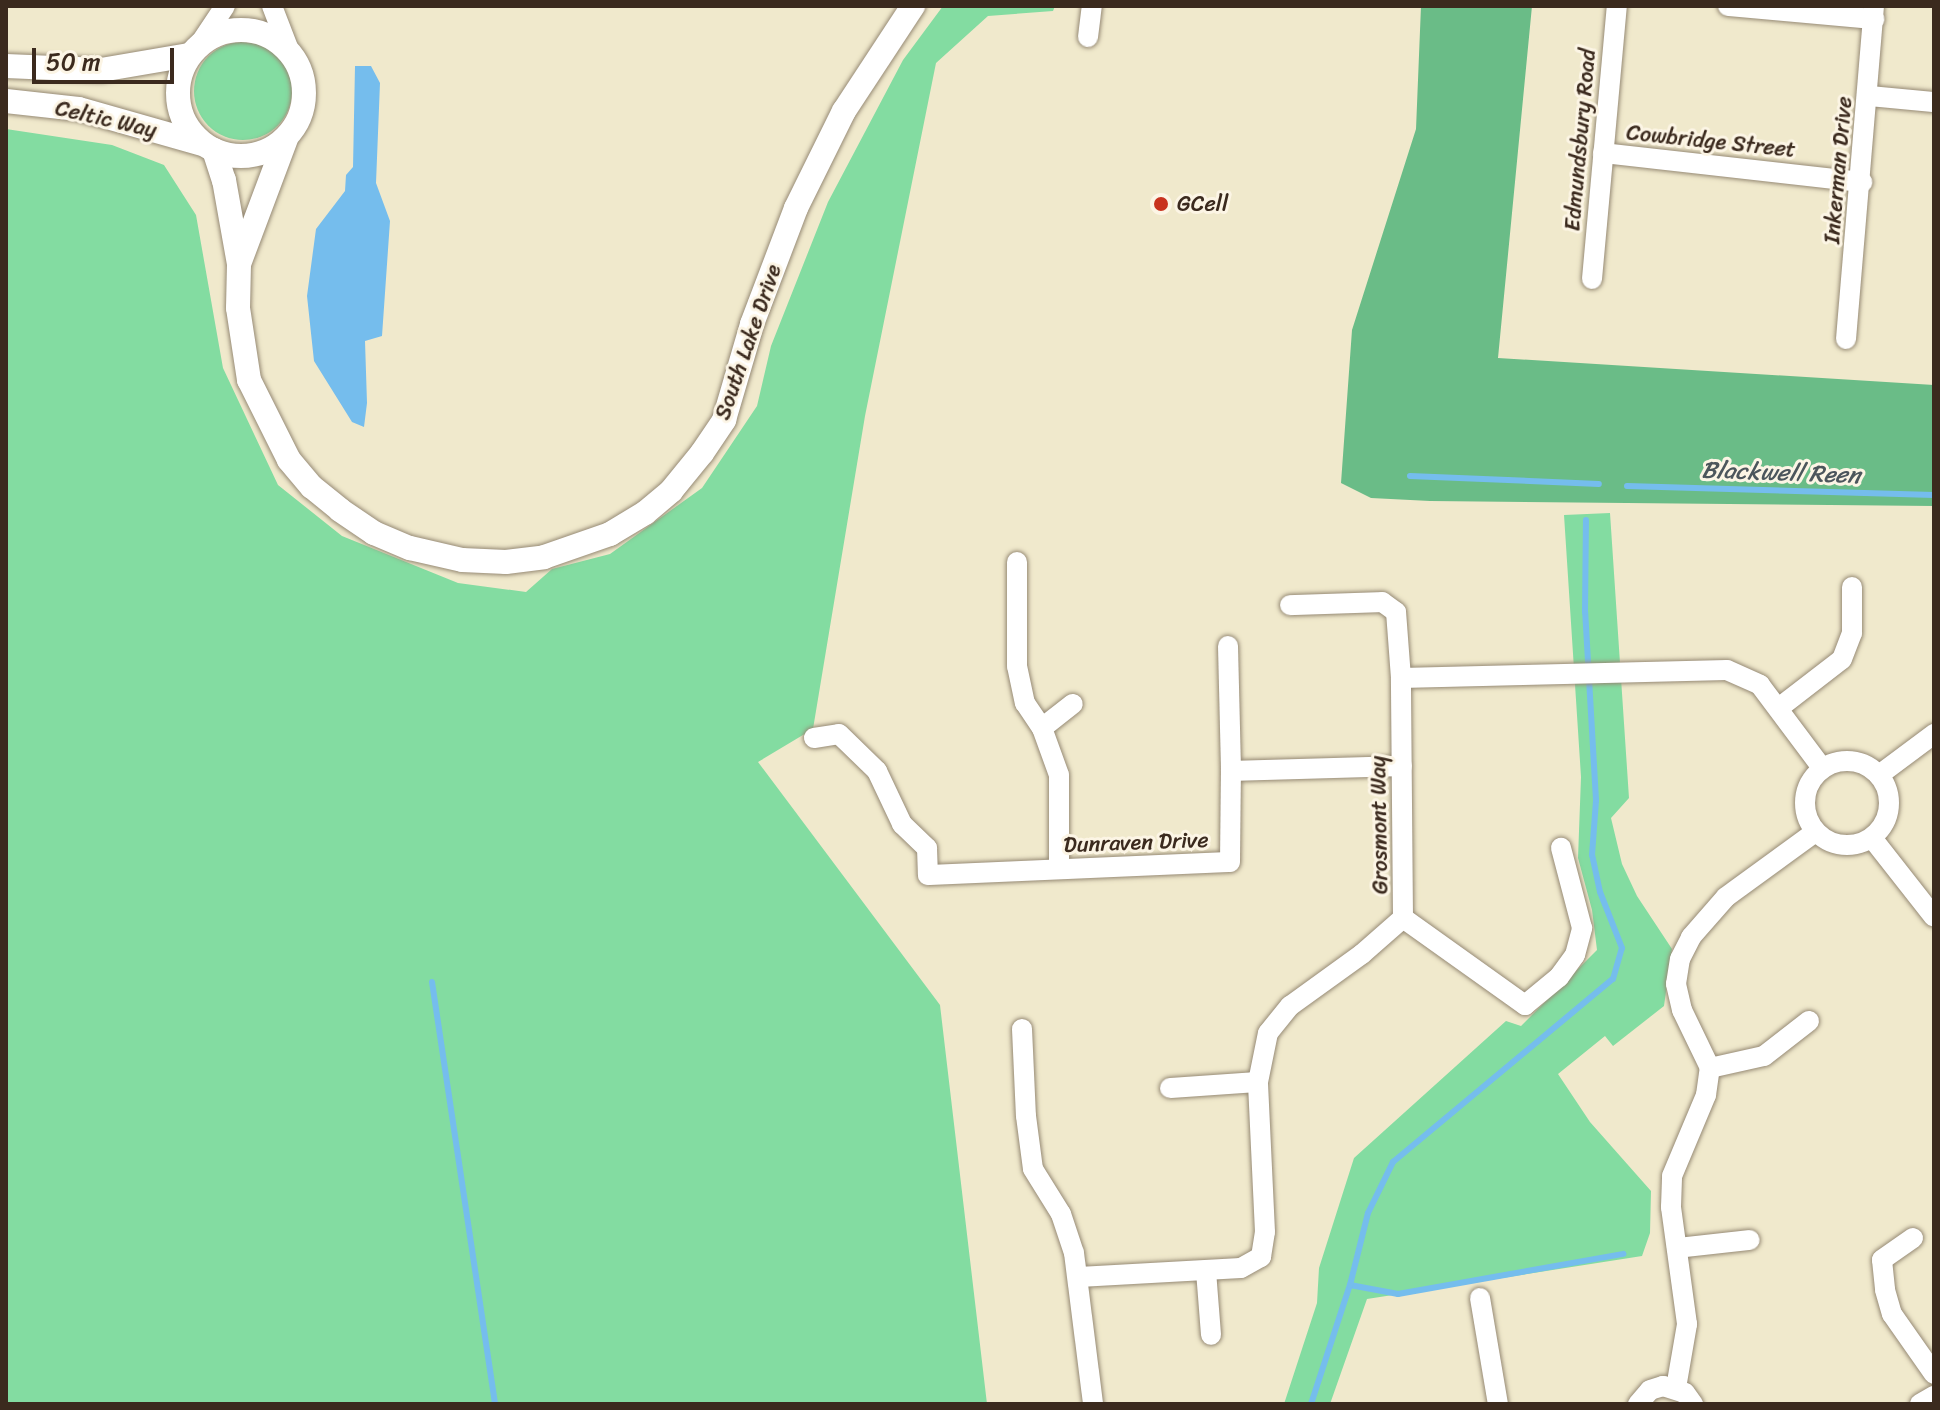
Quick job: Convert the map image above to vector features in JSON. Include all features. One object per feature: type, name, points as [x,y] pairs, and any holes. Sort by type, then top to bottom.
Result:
[{"type":"street","points":[[195,49],[225,6]]},
{"type":"street","points":[[272,6],[289,50]]},
{"type":"street","name":"South Lake Drive","points":[[195,49],[179,75],[177,98],[189,129],[209,148],[224,180],[239,264],[238,308],[249,380],[289,460],[312,487],[374,533],[410,548],[462,560],[506,562],[544,557],[610,534],[645,513],[671,491],[724,420],[752,324],[796,208],[844,111],[913,6]]},
{"type":"street","points":[[1088,37],[1092,6]]},
{"type":"street","name":"Edmundsbury Road","points":[[1592,279],[1617,6]]},
{"type":"street","points":[[1728,6],[1874,13]]},
{"type":"street","name":"Inkerman Drive","points":[[1846,339],[1862,182],[1874,13]]},
{"type":"street","points":[[195,49],[220,32],[242,28],[264,32],[289,50]]},
{"type":"street","name":"Celtic Way","points":[[6,66],[101,70],[195,49]]},
{"type":"street","name":"South Lake Drive","points":[[239,264],[286,139],[304,105],[305,83],[289,50]]},
{"type":"street","points":[[1869,96],[1934,102]]},
{"type":"street","name":"Celtic Way","points":[[6,101],[79,109],[209,148]]},
{"type":"street","points":[[209,148],[232,156],[255,155],[286,139]]},
{"type":"street","name":"Cowbridge Street","points":[[1603,153],[1862,182]]},
{"type":"street","points":[[1017,562],[1017,666],[1025,703],[1042,728],[1059,775],[1059,869]]},
{"type":"street","points":[[1780,707],[1842,659],[1852,633],[1852,587]]},
{"type":"street","name":"Grosmont Way","points":[[1079,1277],[1241,1268],[1261,1257],[1265,1232],[1258,1082],[1268,1033],[1290,1006],[1362,954],[1403,918],[1401,678],[1396,612],[1382,602],[1290,605]]},
{"type":"street","points":[[1228,646],[1231,771],[1402,766]]},
{"type":"street","points":[[1401,678],[1727,670],[1760,685],[1780,707],[1822,768]]},
{"type":"street","points":[[1042,728],[1073,704]]},
{"type":"street","name":"Dunraven Drive","points":[[814,738],[839,734],[877,771],[902,824],[927,848],[928,875],[1230,862],[1231,771]]},
{"type":"street","points":[[1879,775],[1934,734]]},
{"type":"street","points":[[1848,760],[1863,763],[1879,775],[1889,792],[1889,817],[1872,838],[1856,846],[1838,846],[1815,832],[1804,810],[1805,795],[1808,785],[1822,768],[1848,760]]},
{"type":"street","points":[[1676,1388],[1687,1324],[1671,1207],[1672,1176],[1706,1095],[1710,1068],[1682,1010],[1676,984],[1680,959],[1691,937],[1726,897],[1815,832]]},
{"type":"street","points":[[1872,838],[1934,917]]},
{"type":"street","points":[[1403,918],[1525,1005],[1559,977],[1575,955],[1582,928],[1561,848]]},
{"type":"street","points":[[1710,1068],[1764,1056],[1809,1021]]},
{"type":"street","points":[[1022,1029],[1026,1116],[1033,1169],[1061,1214],[1079,1277],[1079,1304],[1093,1404]]},
{"type":"street","points":[[1170,1088],[1258,1082]]},
{"type":"street","points":[[1913,1238],[1882,1260],[1885,1290],[1892,1314],[1934,1374]]},
{"type":"street","points":[[1677,1248],[1750,1240]]},
{"type":"street","points":[[1206,1271],[1211,1335]]},
{"type":"street","points":[[1480,1298],[1498,1404]]},
{"type":"street","points":[[1638,1404],[1650,1390],[1663,1386],[1676,1388],[1693,1404]]},
{"type":"street","points":[[1920,1404],[1934,1396]]},
{"type":"green space","points":[[943,6],[1055,6],[1053,11],[988,16],[936,63],[865,416],[813,729],[758,762],[940,1005],[987,1404],[6,1404],[6,129],[112,145],[164,165],[196,215],[223,368],[278,485],[342,536],[458,583],[526,592],[552,569],[610,554],[702,488],[757,406],[771,346],[828,202],[903,60]]},
{"type":"green space","points":[[1421,6],[1532,6],[1498,358],[1934,385],[1934,506],[1430,501],[1371,498],[1341,483],[1352,330],[1416,129]]},
{"type":"green space","points":[[243,42],[262,45],[278,56],[289,72],[292,91],[289,110],[278,126],[262,137],[243,140],[224,137],[208,126],[197,110],[194,91],[197,72],[208,56],[224,45]]},
{"type":"green space","points":[[1610,513],[1629,798],[1611,818],[1622,864],[1637,896],[1672,949],[1664,1006],[1613,1046],[1605,1036],[1558,1074],[1590,1122],[1651,1191],[1650,1233],[1642,1256],[1367,1299],[1330,1404],[1284,1404],[1317,1303],[1319,1268],[1354,1158],[1506,1021],[1521,1026],[1597,950],[1592,910],[1578,858],[1581,777],[1564,515]]},
{"type":"water","points":[[355,66],[371,66],[380,83],[376,183],[390,221],[382,336],[365,341],[367,403],[364,427],[352,422],[314,361],[307,296],[316,229],[345,191],[346,175],[353,167]]},
{"type":"waterway","name":"Blackwell Reen","points":[[1410,476],[1599,484]]},
{"type":"waterway","name":"Blackwell Reen","points":[[1627,486],[1934,495]]},
{"type":"waterway","points":[[1311,1404],[1350,1285],[1368,1213],[1393,1162],[1613,979],[1622,948],[1600,892],[1592,855],[1596,800],[1585,612],[1586,520]]},
{"type":"waterway","points":[[432,982],[495,1404]]},
{"type":"waterway","points":[[1350,1285],[1398,1294],[1623,1254]]},
{"type":"place","name":"GCell","points":[[1161,204]]}]
